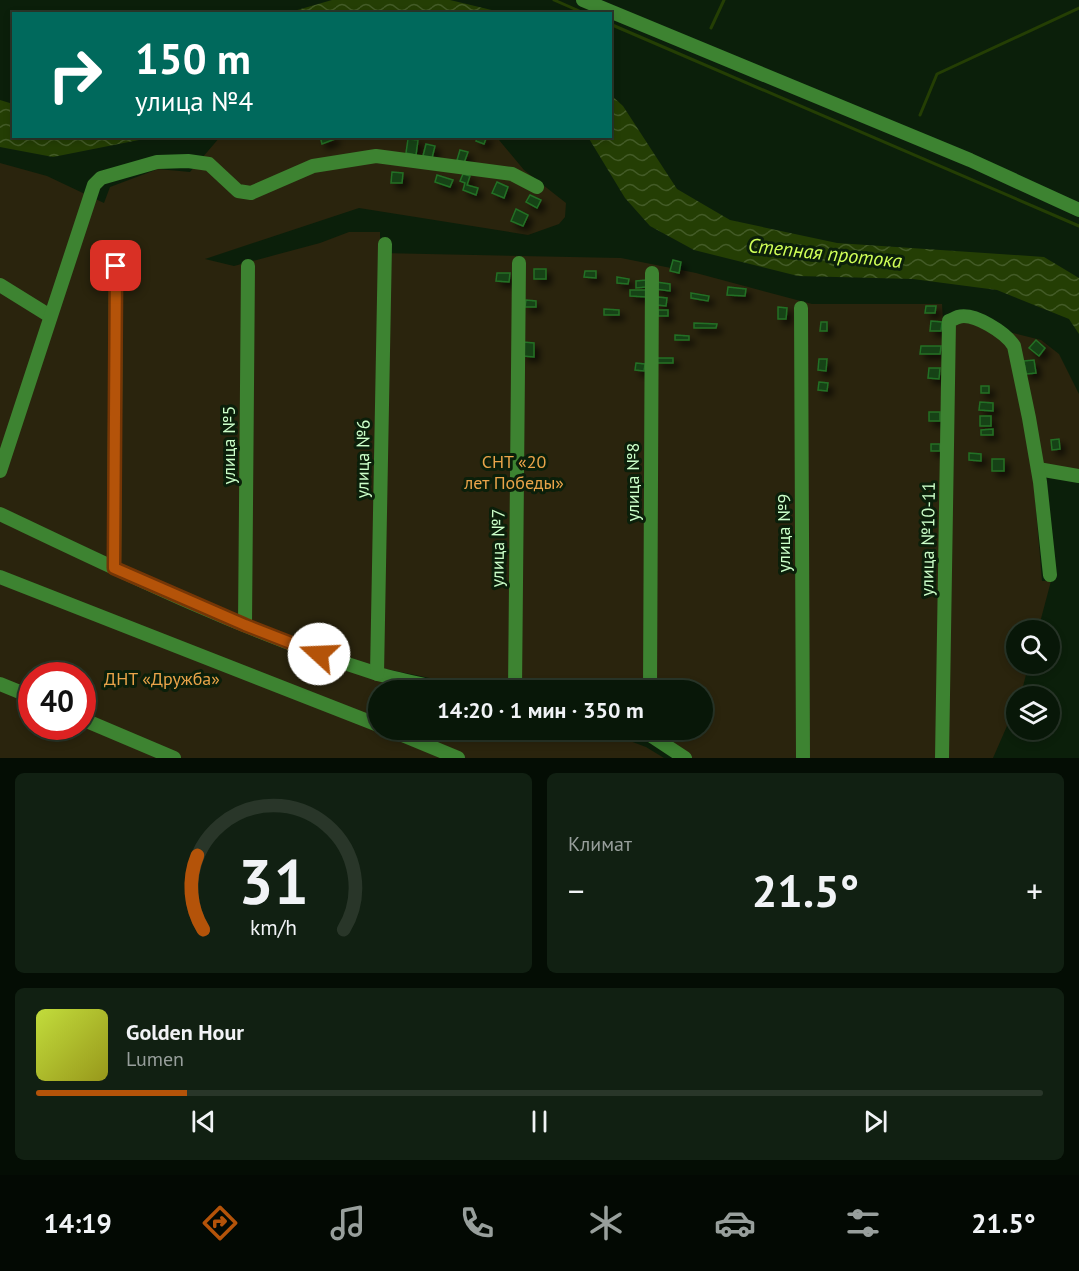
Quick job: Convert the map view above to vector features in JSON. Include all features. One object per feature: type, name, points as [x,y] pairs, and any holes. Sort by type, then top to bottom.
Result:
[{"type":"street","points":[[583,0],[970,160],[1079,210]]},
{"type":"street","points":[[0,471],[5,440],[94,185],[101,178],[157,162],[188,161],[208,164],[238,191],[251,193],[313,166],[375,156],[512,174],[537,187]]},
{"type":"street","name":"улица №6","points":[[377,674],[384,244]]},
{"type":"street","name":"улица №7","points":[[515,680],[519,263]]},
{"type":"street","points":[[114,568],[116,266]]},
{"type":"street","name":"улица №5","points":[[245,625],[248,266]]},
{"type":"street","name":"улица №8","points":[[650,680],[652,273]]},
{"type":"street","points":[[0,285],[50,316]]},
{"type":"street","name":"улица №9","points":[[801,308],[803,758]]},
{"type":"street","name":"улица №10-11","points":[[942,758],[950,321],[958,316],[973,317],[1009,337],[1014,346],[1038,469]]},
{"type":"street","points":[[1050,575],[1038,469],[1079,476]]},
{"type":"street","points":[[0,514],[114,568],[245,625],[299,647],[377,674],[403,680]]},
{"type":"street","points":[[0,577],[368,721]]},
{"type":"street","points":[[0,684],[18,691]]},
{"type":"street","points":[[96,725],[174,758]]},
{"type":"street","points":[[415,740],[458,758]]},
{"type":"street","points":[[661,740],[685,758]]},
{"type":"green space","name":"СНТ «20 лет Победы»","points":[[219,138],[494,138],[499,140],[524,170],[566,203],[565,217],[559,224],[528,235],[359,208],[205,259],[234,266],[320,243],[349,232],[380,232],[380,253],[621,258],[696,273],[812,304],[942,304],[943,321],[957,319],[1041,340],[1059,354],[1079,394],[1079,473],[1033,472],[1042,581],[1051,581],[1041,620],[1006,620],[1006,674],[1026,674],[1023,686],[1006,686],[1006,728],[993,758],[692,758],[667,740],[713,740],[713,680],[439,680],[352,662],[276,633],[0,509],[0,163],[47,176],[104,203],[110,187],[158,169],[190,172]]},
{"type":"green space","name":"ДНТ «Дружба»","points":[[0,520],[293,652],[385,680],[368,680],[368,740],[627,740],[646,747],[664,758],[0,758]]},
{"type":"water","points":[[332,0],[450,0],[500,12],[290,12]]},
{"type":"water","name":"Степная протока","points":[[612,96],[623,106],[677,189],[730,220],[837,243],[1044,257],[1079,278],[1079,334],[1069,319],[997,290],[913,279],[798,276],[694,250],[650,226],[625,198],[589,138],[612,138]]},
{"type":"water","points":[[0,100],[12,104],[12,138],[149,138],[53,157],[0,147]]},
{"type":"building","points":[[320,138],[335,138],[335,139],[322,144]]},
{"type":"building","points":[[477,138],[486,138],[484,144],[476,141]]},
{"type":"building","points":[[408,139],[418,140],[416,155],[406,153]]},
{"type":"building","points":[[426,144],[435,146],[432,158],[423,156]]},
{"type":"building","points":[[460,150],[468,152],[464,163],[457,160]]},
{"type":"building","points":[[392,172],[403,173],[402,183],[391,183]]},
{"type":"building","points":[[463,174],[470,176],[467,185],[478,188],[476,195],[463,190],[465,183],[460,181]]},
{"type":"building","points":[[437,175],[453,180],[450,187],[435,182]]},
{"type":"building","points":[[497,182],[508,187],[504,198],[492,193]]},
{"type":"building","points":[[530,195],[541,200],[537,208],[526,202]]},
{"type":"building","points":[[516,209],[528,215],[523,226],[511,221]]},
{"type":"building","points":[[673,260],[681,262],[679,273],[670,271]]},
{"type":"building","points":[[534,269],[546,269],[546,279],[534,279]]},
{"type":"building","points":[[585,271],[596,271],[596,278],[584,277]]},
{"type":"building","points":[[497,273],[510,273],[509,282],[496,281]]},
{"type":"building","points":[[617,277],[629,279],[628,284],[617,283]]},
{"type":"building","points":[[646,280],[646,287],[636,288],[636,281]]},
{"type":"building","points":[[656,282],[670,284],[670,291],[655,289]]},
{"type":"building","points":[[728,287],[746,289],[745,296],[727,295]]},
{"type":"building","points":[[630,290],[647,290],[647,297],[630,296]]},
{"type":"building","points":[[691,293],[709,296],[708,301],[691,298]]},
{"type":"building","points":[[658,297],[667,298],[666,306],[657,305]]},
{"type":"building","points":[[526,300],[536,301],[536,307],[525,307]]},
{"type":"building","points":[[926,306],[936,306],[935,313],[925,313]]},
{"type":"building","points":[[778,307],[787,308],[786,319],[778,319]]},
{"type":"building","points":[[604,309],[619,310],[619,315],[604,315]]},
{"type":"building","points":[[658,310],[668,310],[668,316],[658,316]]},
{"type":"building","points":[[931,321],[942,322],[941,331],[930,331]]},
{"type":"building","points":[[821,322],[827,322],[827,331],[820,331]]},
{"type":"building","points":[[694,323],[717,324],[716,328],[694,328]]},
{"type":"building","points":[[675,335],[689,336],[689,340],[675,340]]},
{"type":"building","points":[[1036,340],[1045,348],[1039,356],[1029,348]]},
{"type":"building","points":[[523,342],[534,343],[534,357],[523,356]]},
{"type":"building","points":[[921,346],[941,346],[940,354],[920,354]]},
{"type":"building","points":[[657,358],[673,358],[673,363],[657,363]]},
{"type":"building","points":[[819,359],[827,359],[826,371],[818,370]]},
{"type":"building","points":[[1034,360],[1036,373],[1026,374],[1024,361]]},
{"type":"building","points":[[636,363],[645,364],[644,371],[635,370]]},
{"type":"building","points":[[929,368],[940,368],[939,379],[928,378]]},
{"type":"building","points":[[819,382],[828,383],[827,391],[818,390]]},
{"type":"building","points":[[981,386],[989,386],[989,393],[981,393]]},
{"type":"building","points":[[980,402],[993,403],[993,411],[979,410]]},
{"type":"building","points":[[929,412],[940,412],[940,421],[929,421]]},
{"type":"building","points":[[980,416],[991,416],[991,426],[980,426]]},
{"type":"building","points":[[993,429],[993,435],[981,435],[981,430]]},
{"type":"building","points":[[1059,439],[1060,449],[1052,450],[1051,440]]},
{"type":"building","points":[[931,444],[940,444],[940,451],[931,451]]},
{"type":"building","points":[[969,453],[981,454],[981,461],[969,460]]},
{"type":"building","points":[[992,459],[1004,459],[1004,471],[992,471]]},
{"type":"waterway","points":[[554,0],[581,12]]},
{"type":"waterway","points":[[711,28],[724,0]]},
{"type":"waterway","points":[[920,115],[937,74],[1079,8]]},
{"type":"waterway","points":[[612,25],[1079,226]]},
{"type":"route","points":[[116,266],[114,568],[245,625],[319,654]]}]
